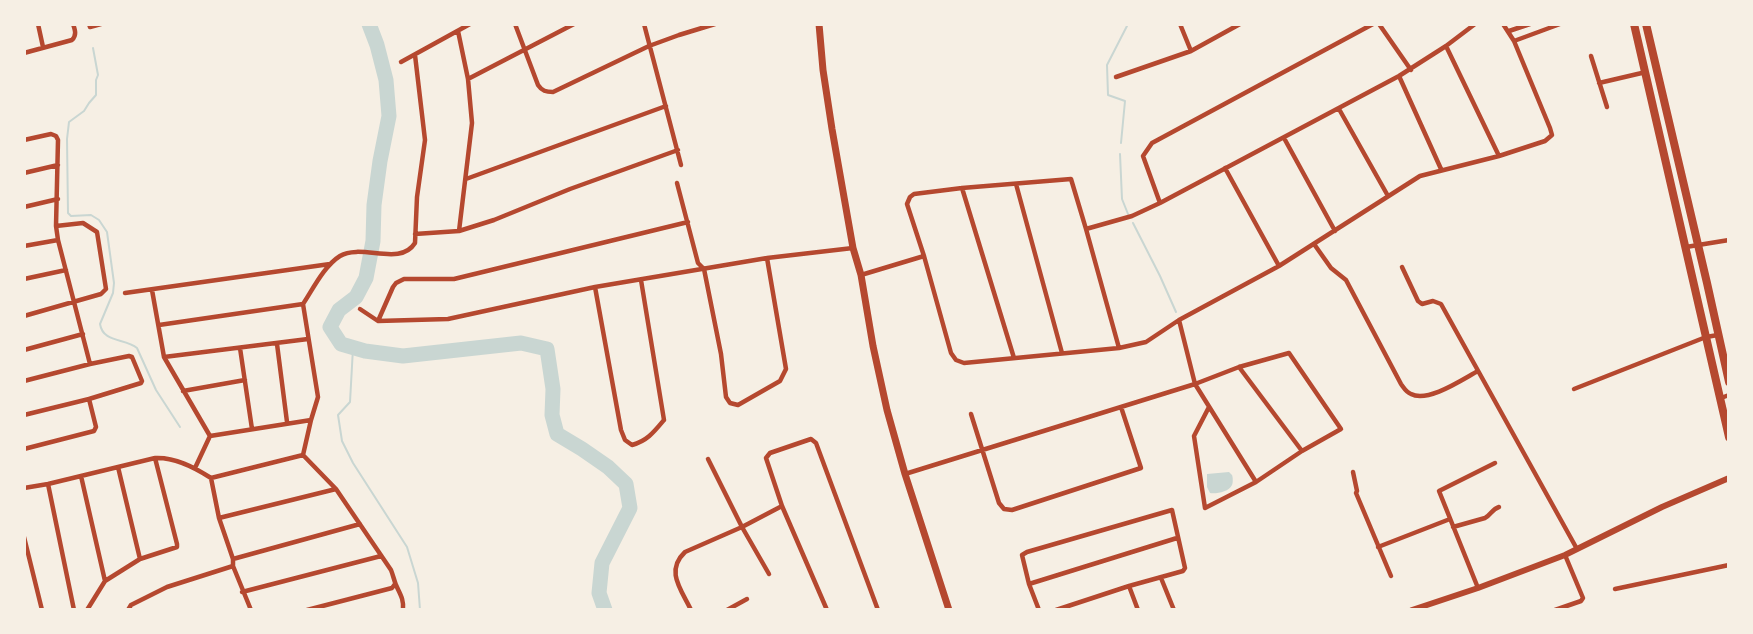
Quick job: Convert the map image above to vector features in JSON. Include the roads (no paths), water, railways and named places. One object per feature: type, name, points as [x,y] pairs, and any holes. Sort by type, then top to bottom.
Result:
[{"type":"highway","points":[[1634,24],[1706,337],[1725,396],[1729,437]]},
{"type":"highway","points":[[1646,24],[1729,382]]},
{"type":"main road","points":[[819,24],[829,105],[853,248],[861,275],[887,410],[949,610]]},
{"type":"street","points":[[38,24],[43,47]]},
{"type":"street","points":[[24,52],[72,40],[76,33],[73,24]]},
{"type":"street","points":[[89,24],[90,27],[101,24]]},
{"type":"street","points":[[401,62],[470,24]]},
{"type":"street","points":[[515,24],[538,85],[540,89],[548,92],[553,92],[649,46],[713,24]]},
{"type":"street","points":[[468,79],[574,24]]},
{"type":"street","points":[[644,24],[681,165]]},
{"type":"street","points":[[1180,24],[1191,51]]},
{"type":"street","points":[[1116,77],[1191,51],[1240,24]]},
{"type":"street","points":[[1160,203],[1143,156],[1152,143],[1373,24]]},
{"type":"street","points":[[1379,24],[1411,70]]},
{"type":"street","points":[[1086,229],[1132,216],[1284,138],[1411,70],[1475,24]]},
{"type":"street","points":[[1119,348],[1071,179],[962,188],[914,194],[910,197],[908,204],[951,353],[956,360],[964,363],[1119,348],[1146,342],[1179,320],[1279,266],[1420,176],[1499,156],[1545,141],[1552,135],[1514,40],[1503,24]]},
{"type":"street","points":[[1509,31],[1530,24]]},
{"type":"street","points":[[1514,40],[1560,24]]},
{"type":"street","points":[[458,30],[468,79],[472,123],[459,231]]},
{"type":"street","points":[[1446,46],[1499,156]]},
{"type":"street","points":[[303,455],[318,398],[303,304],[330,264],[341,255],[405,253],[415,243],[417,198],[425,140],[415,55]]},
{"type":"street","points":[[1591,56],[1607,107]]},
{"type":"street","points":[[1599,83],[1646,72]]},
{"type":"street","points":[[1399,76],[1441,170]]},
{"type":"street","points":[[466,179],[666,106]]},
{"type":"street","points":[[1339,109],[1388,196]]},
{"type":"street","points":[[24,140],[51,134],[58,140],[56,226],[90,364]]},
{"type":"street","points":[[1284,138],[1335,231]]},
{"type":"street","points":[[415,234],[459,231],[494,220],[570,189],[678,150]]},
{"type":"street","points":[[24,173],[58,165]]},
{"type":"street","points":[[1225,168],[1279,266]]},
{"type":"street","points":[[677,183],[698,262],[704,269],[721,354],[726,397],[730,403],[738,405],[780,381],[786,369],[767,258]]},
{"type":"street","points":[[1016,184],[1062,353]]},
{"type":"street","points":[[962,188],[1014,358]]},
{"type":"street","points":[[24,207],[58,199]]},
{"type":"street","points":[[378,321],[393,287],[404,279],[454,279],[688,222]]},
{"type":"street","points":[[24,316],[74,303],[101,294],[106,289],[97,232],[83,223],[56,226]]},
{"type":"street","points":[[24,246],[58,240]]},
{"type":"street","points":[[1686,247],[1729,240]]},
{"type":"street","points":[[1314,244],[1331,268],[1346,280],[1401,384],[1410,394],[1421,396],[1436,392],[1478,371]]},
{"type":"street","points":[[360,309],[378,321],[448,319],[596,287],[767,258],[853,248]]},
{"type":"street","points":[[861,275],[924,256]]},
{"type":"street","points":[[125,293],[330,264]]},
{"type":"street","points":[[1402,267],[1418,301],[1422,304],[1433,301],[1440,304],[1578,549]]},
{"type":"street","points":[[24,279],[66,270]]},
{"type":"street","points":[[596,287],[621,430],[625,440],[632,445],[651,436],[664,420],[641,280]]},
{"type":"street","points":[[152,290],[164,357],[210,436]]},
{"type":"street","points":[[159,325],[303,304]]},
{"type":"street","points":[[1179,320],[1195,384],[1256,482]]},
{"type":"street","points":[[24,350],[83,334]]},
{"type":"street","points":[[1574,389],[1706,337],[1718,335]]},
{"type":"street","points":[[164,357],[308,339]]},
{"type":"street","points":[[277,344],[287,422]]},
{"type":"street","points":[[240,348],[252,429]]},
{"type":"street","points":[[905,474],[1289,353],[1341,429],[1302,451],[1256,482],[1205,508],[1194,436],[1209,407]]},
{"type":"street","points":[[24,381],[129,356],[142,381],[138,385],[24,415]]},
{"type":"street","points":[[1239,367],[1302,451]]},
{"type":"street","points":[[183,391],[245,380]]},
{"type":"street","points":[[24,442],[25,449],[94,431],[96,427],[88,399]]},
{"type":"street","points":[[971,414],[999,502],[1004,509],[1012,510],[1142,468],[1121,407]]},
{"type":"street","points":[[210,436],[311,420]]},
{"type":"street","points":[[195,468],[210,436]]},
{"type":"street","points":[[827,610],[782,506],[766,458],[767,455],[811,439],[814,440],[878,610]]},
{"type":"street","points":[[24,489],[155,458],[166,458],[195,468],[211,478],[303,455]]},
{"type":"street","points":[[303,455],[336,489],[391,570],[395,584],[401,592],[404,602],[403,610]]},
{"type":"street","points":[[87,610],[105,581],[140,560],[177,547],[155,458]]},
{"type":"street","points":[[708,459],[742,527],[769,574]]},
{"type":"street","points":[[1478,588],[1439,491],[1495,463]]},
{"type":"street","points":[[118,467],[140,560]]},
{"type":"street","points":[[1353,472],[1356,493],[1391,576]]},
{"type":"street","points":[[81,476],[105,581]]},
{"type":"street","points":[[211,478],[219,518],[233,566],[251,610]]},
{"type":"street","points":[[1412,610],[1565,555],[1671,502],[1729,478]]},
{"type":"street","points":[[48,484],[74,610]]},
{"type":"street","points":[[219,518],[336,489]]},
{"type":"street","points":[[691,610],[677,580],[675,570],[678,559],[686,552],[782,506]]},
{"type":"street","points":[[1453,527],[1485,518],[1498,507]]},
{"type":"street","points":[[1038,610],[1022,555],[1172,510],[1185,568],[1183,572],[1129,586],[1056,610]]},
{"type":"street","points":[[1378,547],[1450,519]]},
{"type":"street","points":[[232,559],[360,524]]},
{"type":"street","points":[[24,537],[42,610]]},
{"type":"street","points":[[1029,584],[1177,538]]},
{"type":"street","points":[[1555,610],[1581,601],[1583,598],[1565,555]]},
{"type":"street","points":[[242,592],[381,556]]},
{"type":"street","points":[[1616,589],[1729,565]]},
{"type":"street","points":[[128,610],[132,605],[167,587],[233,566]]},
{"type":"street","points":[[1161,578],[1174,610]]},
{"type":"street","points":[[307,610],[392,588],[395,584]]},
{"type":"street","points":[[1129,586],[1136,609]]},
{"type":"street","points":[[727,610],[747,599]]},
{"type":"waterway","points":[[369,24],[386,80],[389,116],[374,205],[373,241],[366,278],[356,297],[339,310],[330,327],[341,344],[365,351],[403,356],[521,343],[547,349],[553,389],[552,415],[557,434],[608,467],[626,484],[630,508],[602,563],[599,593],[605,610]]},
{"type":"waterway","points":[[1121,143],[1125,101],[1108,95],[1107,65],[1128,24]]},
{"type":"waterway","points":[[93,48],[98,75],[96,95],[84,111],[69,122],[67,139],[68,213],[71,216],[91,215],[99,220],[107,232],[114,283],[113,293],[100,324],[102,330],[110,337],[137,348],[156,390],[180,427]]},
{"type":"waterway","points":[[1120,154],[1122,199],[1128,214]]},
{"type":"waterway","points":[[1133,223],[1176,312]]},
{"type":"waterway","points":[[353,348],[350,402],[338,415],[342,441],[353,463],[407,547],[418,583],[420,610]]}]
